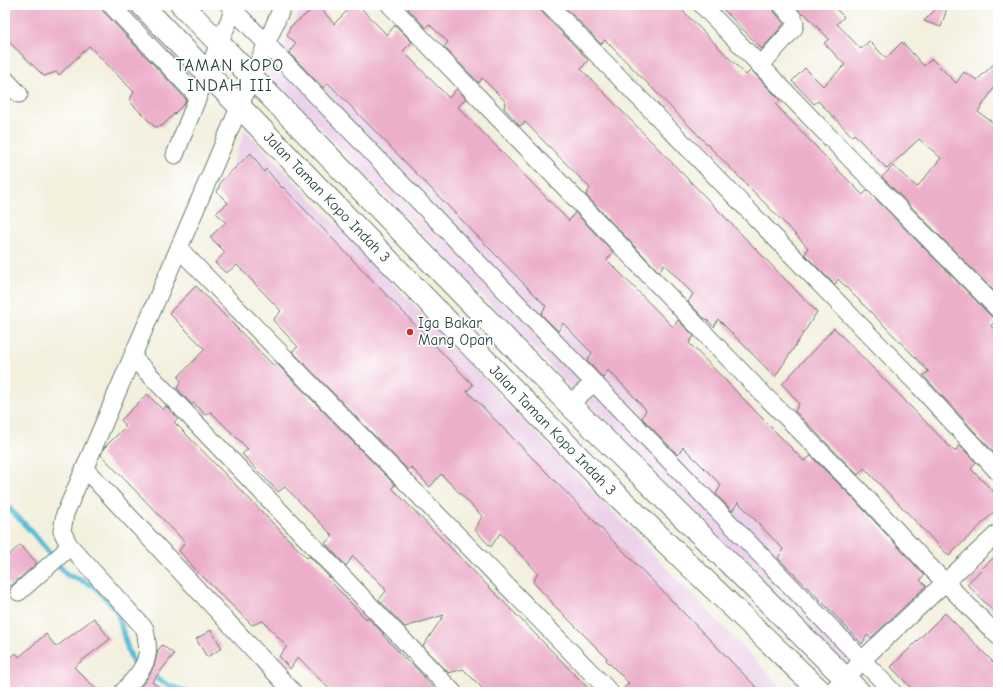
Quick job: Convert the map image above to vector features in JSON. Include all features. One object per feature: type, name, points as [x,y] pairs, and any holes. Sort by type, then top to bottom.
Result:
[{"type":"main road","name":"Jalan Taman Kopo Indah 3","points":[[142,5],[603,482],[821,692]]},
{"type":"main road","name":"Jalan Taman Kopo Indah 3","points":[[182,5],[845,687]]},
{"type":"street","points":[[111,5],[198,97]]},
{"type":"street","points":[[123,692],[139,672],[148,655],[148,644],[145,629],[66,549],[62,531],[65,514],[283,5]]},
{"type":"street","points":[[390,5],[757,388],[859,490],[945,583],[998,636]]},
{"type":"street","points":[[549,5],[920,388],[998,472]]},
{"type":"street","points":[[702,5],[998,309]]},
{"type":"street","points":[[760,66],[794,28],[795,23],[793,18],[782,5]]},
{"type":"street","points":[[175,155],[233,7],[893,692]]},
{"type":"street","points":[[5,79],[19,94]]},
{"type":"street","points":[[179,247],[186,256],[610,692]]},
{"type":"street","points":[[132,357],[154,378],[453,692]]},
{"type":"street","points":[[569,404],[594,383]]},
{"type":"street","points":[[85,469],[293,692]]},
{"type":"street","points":[[845,687],[862,660],[998,532]]},
{"type":"street","points":[[19,592],[66,549]]},
{"type":"shaded area","points":[[303,5],[312,5],[899,613],[842,668],[270,76]]},
{"type":"shaded area","points":[[245,130],[786,692],[700,692],[222,195]]},
{"type":"building","points":[[5,5],[97,5],[186,99],[185,103],[162,126],[155,127],[129,101],[134,92],[89,46],[59,75],[56,72],[44,76],[5,38]]},
{"type":"building","points":[[318,5],[334,24],[353,5],[358,5],[387,35],[395,25],[412,42],[403,51],[449,98],[456,89],[466,98],[458,107],[569,221],[575,212],[613,252],[607,260],[673,327],[678,320],[694,336],[689,343],[804,461],[811,456],[852,497],[924,575],[920,580],[926,586],[871,638],[867,635],[862,644],[778,558],[783,549],[738,502],[732,511],[716,494],[721,485],[683,447],[678,455],[642,418],[646,410],[625,387],[608,370],[603,378],[587,361],[592,353],[563,323],[558,331],[541,314],[546,306],[328,83],[323,88],[289,53],[296,43],[287,36],[290,27]]},
{"type":"building","points":[[411,5],[539,5],[542,12],[588,60],[581,69],[817,312],[775,377],[718,319],[714,327],[688,302],[693,294],[664,264],[659,272],[586,195],[590,188],[525,122],[520,126],[504,108],[505,101],[482,78],[479,83],[444,47],[448,42],[429,24],[426,28],[408,9]]},
{"type":"building","points":[[563,5],[677,5],[746,75],[751,70],[780,100],[776,105],[842,174],[863,195],[867,190],[991,316],[996,319],[991,326],[998,333],[998,457],[923,375],[929,372],[912,354],[838,279],[835,285],[805,255],[808,248],[797,236],[605,40],[601,44]]},
{"type":"building","points":[[719,5],[772,5],[774,11],[784,24],[762,49]]},
{"type":"building","points":[[795,5],[832,5],[844,17],[837,24],[861,49],[869,41],[886,58],[902,42],[924,66],[932,59],[956,83],[964,72],[977,80],[998,60],[998,82],[978,112],[998,126],[998,295],[882,177],[893,166],[917,187],[941,158],[919,139],[887,169],[854,134],[852,136],[818,101],[814,104],[792,81],[805,68],[823,86],[845,65],[824,43],[829,39],[804,13],[802,15]]},
{"type":"building","points":[[940,5],[948,5],[941,27],[924,21]]},
{"type":"building","points":[[251,153],[264,172],[266,169],[282,188],[283,187],[473,385],[467,391],[761,692],[620,692],[629,683],[606,660],[607,658],[533,582],[538,573],[500,533],[491,547],[475,530],[482,516],[441,474],[430,487],[411,467],[408,470],[292,351],[298,347],[273,320],[281,311],[237,265],[226,273],[215,263],[225,252],[210,237],[226,222],[216,213],[228,203],[217,192],[221,181]]},
{"type":"building","points":[[196,286],[274,366],[277,364],[395,485],[392,488],[592,692],[486,692],[463,669],[449,673],[423,646],[444,615],[405,627],[379,600],[386,591],[383,586],[353,556],[346,566],[325,543],[333,536],[285,487],[278,492],[242,454],[248,449],[211,412],[205,415],[194,403],[192,405],[177,388],[181,381],[178,377],[205,349],[169,313]]},
{"type":"building","points":[[834,328],[955,452],[959,445],[976,462],[971,469],[998,496],[998,508],[949,556],[864,468],[858,475],[795,411],[799,403],[782,384]]},
{"type":"building","points":[[147,394],[163,410],[166,406],[178,419],[174,422],[307,558],[309,556],[366,619],[367,617],[384,634],[382,634],[438,692],[332,692],[298,657],[290,669],[279,656],[287,647],[263,621],[252,625],[198,572],[179,551],[185,542],[101,455],[104,448],[126,426],[121,420]]},
{"type":"building","points":[[20,545],[37,563],[11,586],[5,580],[5,559]]},
{"type":"building","points":[[998,553],[998,616],[967,584]]},
{"type":"building","points":[[945,613],[998,667],[998,692],[915,692],[891,667]]},
{"type":"building","points":[[94,618],[110,639],[74,667],[99,692],[29,692],[23,685],[15,692],[5,692],[5,663],[16,653],[19,657],[46,634],[56,647]]},
{"type":"building","points":[[211,630],[222,648],[207,657],[196,639]]},
{"type":"building","points":[[162,645],[174,654],[152,682],[166,692],[136,692],[152,670],[158,650]]},
{"type":"waterway","points":[[5,504],[32,532],[66,574],[94,586],[117,611],[128,650],[135,667],[170,686],[189,692]]},
{"type":"place","name":"Iga Bakar Mang Opan","points":[[410,332]]},
{"type":"district","name":"TAMAN KOPO INDAH III","points":[[230,75]]}]
